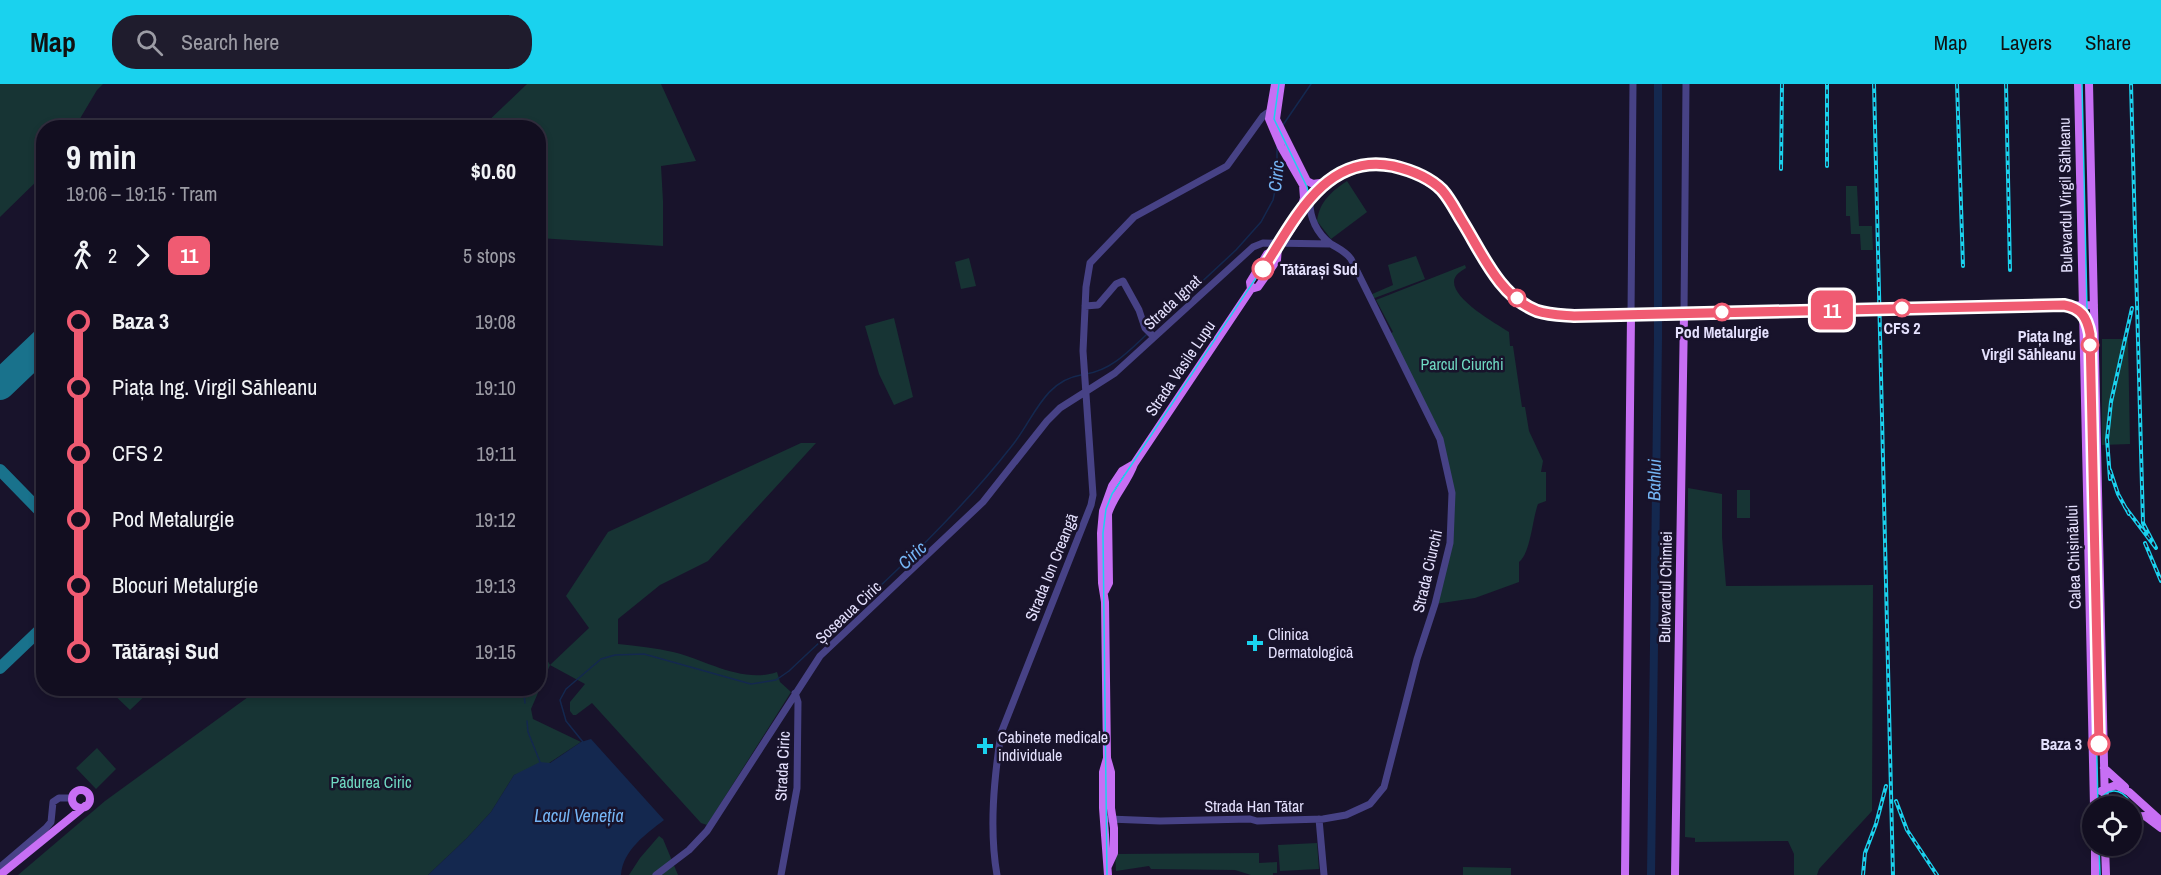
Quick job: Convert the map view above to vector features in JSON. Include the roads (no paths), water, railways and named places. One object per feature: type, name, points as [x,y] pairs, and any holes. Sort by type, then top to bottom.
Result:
[{"type":"main road","points":[[1275,84],[1272,95],[1273,113],[1274,124],[1279,135],[1307,181],[1317,184],[1330,181]]},
{"type":"main road","points":[[1273,113],[1281,84]]},
{"type":"main road","name":"Bulevardul Virgil Săhleanu","points":[[2078,84],[2082,305]]},
{"type":"main road","name":"Bulevardul Virgil Săhleanu","points":[[2089,84],[2094,305]]},
{"type":"main road","points":[[1279,135],[1281,147],[1303,185],[1304,198],[1300,214]]},
{"type":"main road","name":"Strada Vasile Lupu","points":[[1108,871],[1105,853],[1108,819],[1103,772],[1107,758],[1105,591],[1109,583],[1108,514],[1134,464],[1251,289],[1258,287],[1276,260],[1280,245],[1300,214],[1330,181],[1351,169],[1369,165],[1396,168],[1418,176],[1442,191],[1507,292],[1538,312],[1556,316],[2094,305]]},
{"type":"main road","name":"Calea Chișinăului","points":[[2082,305],[2093,796]]},
{"type":"main road","name":"Calea Chișinăului","points":[[2094,305],[2104,796]]},
{"type":"main road","name":"Bulevardul Chimiei","points":[[1676,875],[1684,314]]},
{"type":"main road","points":[[1625,875],[1635,315]]},
{"type":"main road","points":[[2104,768],[2161,821]]},
{"type":"main road","points":[[2099,796],[2104,789],[2116,785],[2129,792]]},
{"type":"main road","points":[[0,875],[73,816],[85,806],[89,799],[86,792],[78,791],[73,800],[73,816]]},
{"type":"main road","points":[[73,800],[76,807],[85,806]]},
{"type":"main road","points":[[2142,816],[2161,828]]},
{"type":"main road","points":[[2095,856],[2095,875]]},
{"type":"main road","points":[[2105,856],[2106,875]]},
{"type":"street","points":[[1633,84],[1635,315]]},
{"type":"street","name":"Bulevardul Chimiei","points":[[1684,314],[1686,84]]},
{"type":"street","points":[[1258,123],[1272,95]]},
{"type":"street","points":[[1129,221],[1148,208],[1227,166],[1263,116],[1273,113]]},
{"type":"street","points":[[1258,123],[1265,120],[1274,124]]},
{"type":"street","points":[[1300,214],[1311,216],[1310,201]]},
{"type":"street","points":[[1129,221],[1137,206]]},
{"type":"street","name":"Strada Ciurchi","points":[[1311,216],[1321,234],[1331,244],[1344,250],[1351,258],[1440,439],[1452,493],[1450,543],[1384,787]]},
{"type":"street","name":"Strada Ion Creangă","points":[[997,875],[993,847],[997,760],[1001,733],[1091,505],[1093,486],[1083,330],[1090,263],[1129,221]]},
{"type":"street","name":"Strada Ignat","points":[[1087,393],[1115,373],[1150,333],[1245,253],[1263,243],[1280,245]]},
{"type":"street","points":[[1280,245],[1331,244]]},
{"type":"street","points":[[1085,306],[1098,305],[1116,284],[1123,281],[1150,333]]},
{"type":"street","name":"Șoseaua Ciric","points":[[656,875],[688,850],[707,831],[820,656],[983,502],[1047,422],[1066,403],[1087,393]]},
{"type":"street","name":"Strada Ciric","points":[[781,875],[797,788],[798,702],[795,693]]},
{"type":"street","name":"Strada Han Tătar","points":[[1108,819],[1160,821],[1250,819],[1257,821],[1319,819],[1346,815],[1370,804],[1384,787]]},
{"type":"street","points":[[0,867],[51,822],[53,802],[59,798],[73,800]]},
{"type":"street","points":[[1319,819],[1324,875]]},
{"type":"water","name":"Lacul Veneția","points":[[591,739],[664,820],[636,843],[626,858],[621,875],[428,875],[491,812],[514,775],[540,762],[550,763],[581,742]]},
{"type":"waterway","name":"Ciric","points":[[1283,125],[1311,84]]},
{"type":"waterway","name":"Bahlui","points":[[1651,875],[1658,339],[1658,84]]},
{"type":"waterway","name":"Ciric","points":[[1151,329],[1236,250],[1261,222],[1273,200],[1277,181],[1277,147]]},
{"type":"waterway","name":"Ciric","points":[[1086,374],[1111,364],[1126,354],[1146,335]]},
{"type":"waterway","name":"Ciric","points":[[583,742],[566,721],[560,700],[566,689],[601,659],[615,655],[644,654],[751,684],[776,680],[789,671],[960,507],[1019,437],[1048,394],[1057,385],[1081,375]]},
{"type":"waterway","points":[[524,696],[525,703]]},
{"type":"waterway","points":[[527,721],[528,732],[540,762]]},
{"type":"tram line","points":[[1279,84],[1274,119],[1307,187],[1309,197],[1307,204]]},
{"type":"tram line","points":[[2082,84],[2098,796]]},
{"type":"tram line","name":"11","points":[[1263,269],[1308,200],[1324,183],[1351,168],[1377,164],[1397,167],[1418,175],[1442,190],[1508,292],[1535,310],[1557,315],[2064,305],[2077,308],[2087,321],[2090,334],[2099,744]]},
{"type":"tram line","points":[[1107,875],[1103,533],[1106,509],[1112,494],[1308,200],[1323,184],[1338,173],[1355,167],[1390,166],[1408,171],[1442,190],[1495,275],[1522,302],[1546,313],[1574,316],[2064,305],[2074,308],[2081,314],[2089,332]]},
{"type":"tram line","points":[[2104,796],[2113,791],[2125,796]]},
{"type":"tram line","points":[[2099,856],[2100,875]]},
{"type":"railway","points":[[1781,169],[1782,84]]},
{"type":"railway","points":[[1827,84],[1827,166]]},
{"type":"railway","points":[[1874,84],[1893,875]]},
{"type":"railway","points":[[1957,84],[1963,266]]},
{"type":"railway","points":[[2006,84],[2010,270]]},
{"type":"railway","points":[[2125,507],[2156,548],[2143,523],[2131,84]]},
{"type":"railway","points":[[2110,479],[2107,439],[2111,402],[2132,308]]},
{"type":"railway","points":[[2110,470],[2118,494],[2129,514]]},
{"type":"railway","points":[[2145,543],[2161,581]]},
{"type":"railway","points":[[1863,875],[1865,853],[1876,824],[1886,786]]},
{"type":"railway","points":[[1896,801],[1907,830],[1937,875]]},
{"type":"place","name":"Tătărași Sud","points":[[1263,269]]},
{"type":"place","name":"CFS 2","points":[[1902,308]]},
{"type":"place","name":"Pod Metalurgie","points":[[1722,312]]},
{"type":"place","name":"Piața Ing. Virgil Săhleanu","points":[[2090,345]]},
{"type":"place","name":"Clinica Dermatologică","points":[[1255,643]]},
{"type":"place","name":"Baza 3","points":[[2099,744]]},
{"type":"place","name":"Cabinete medicale individuale","points":[[985,746]]},
{"type":"park label","name":"Parcul Ciurchi","points":[[1462,364]]},
{"type":"park label","name":"Pădurea Ciric","points":[[371,782]]}]
